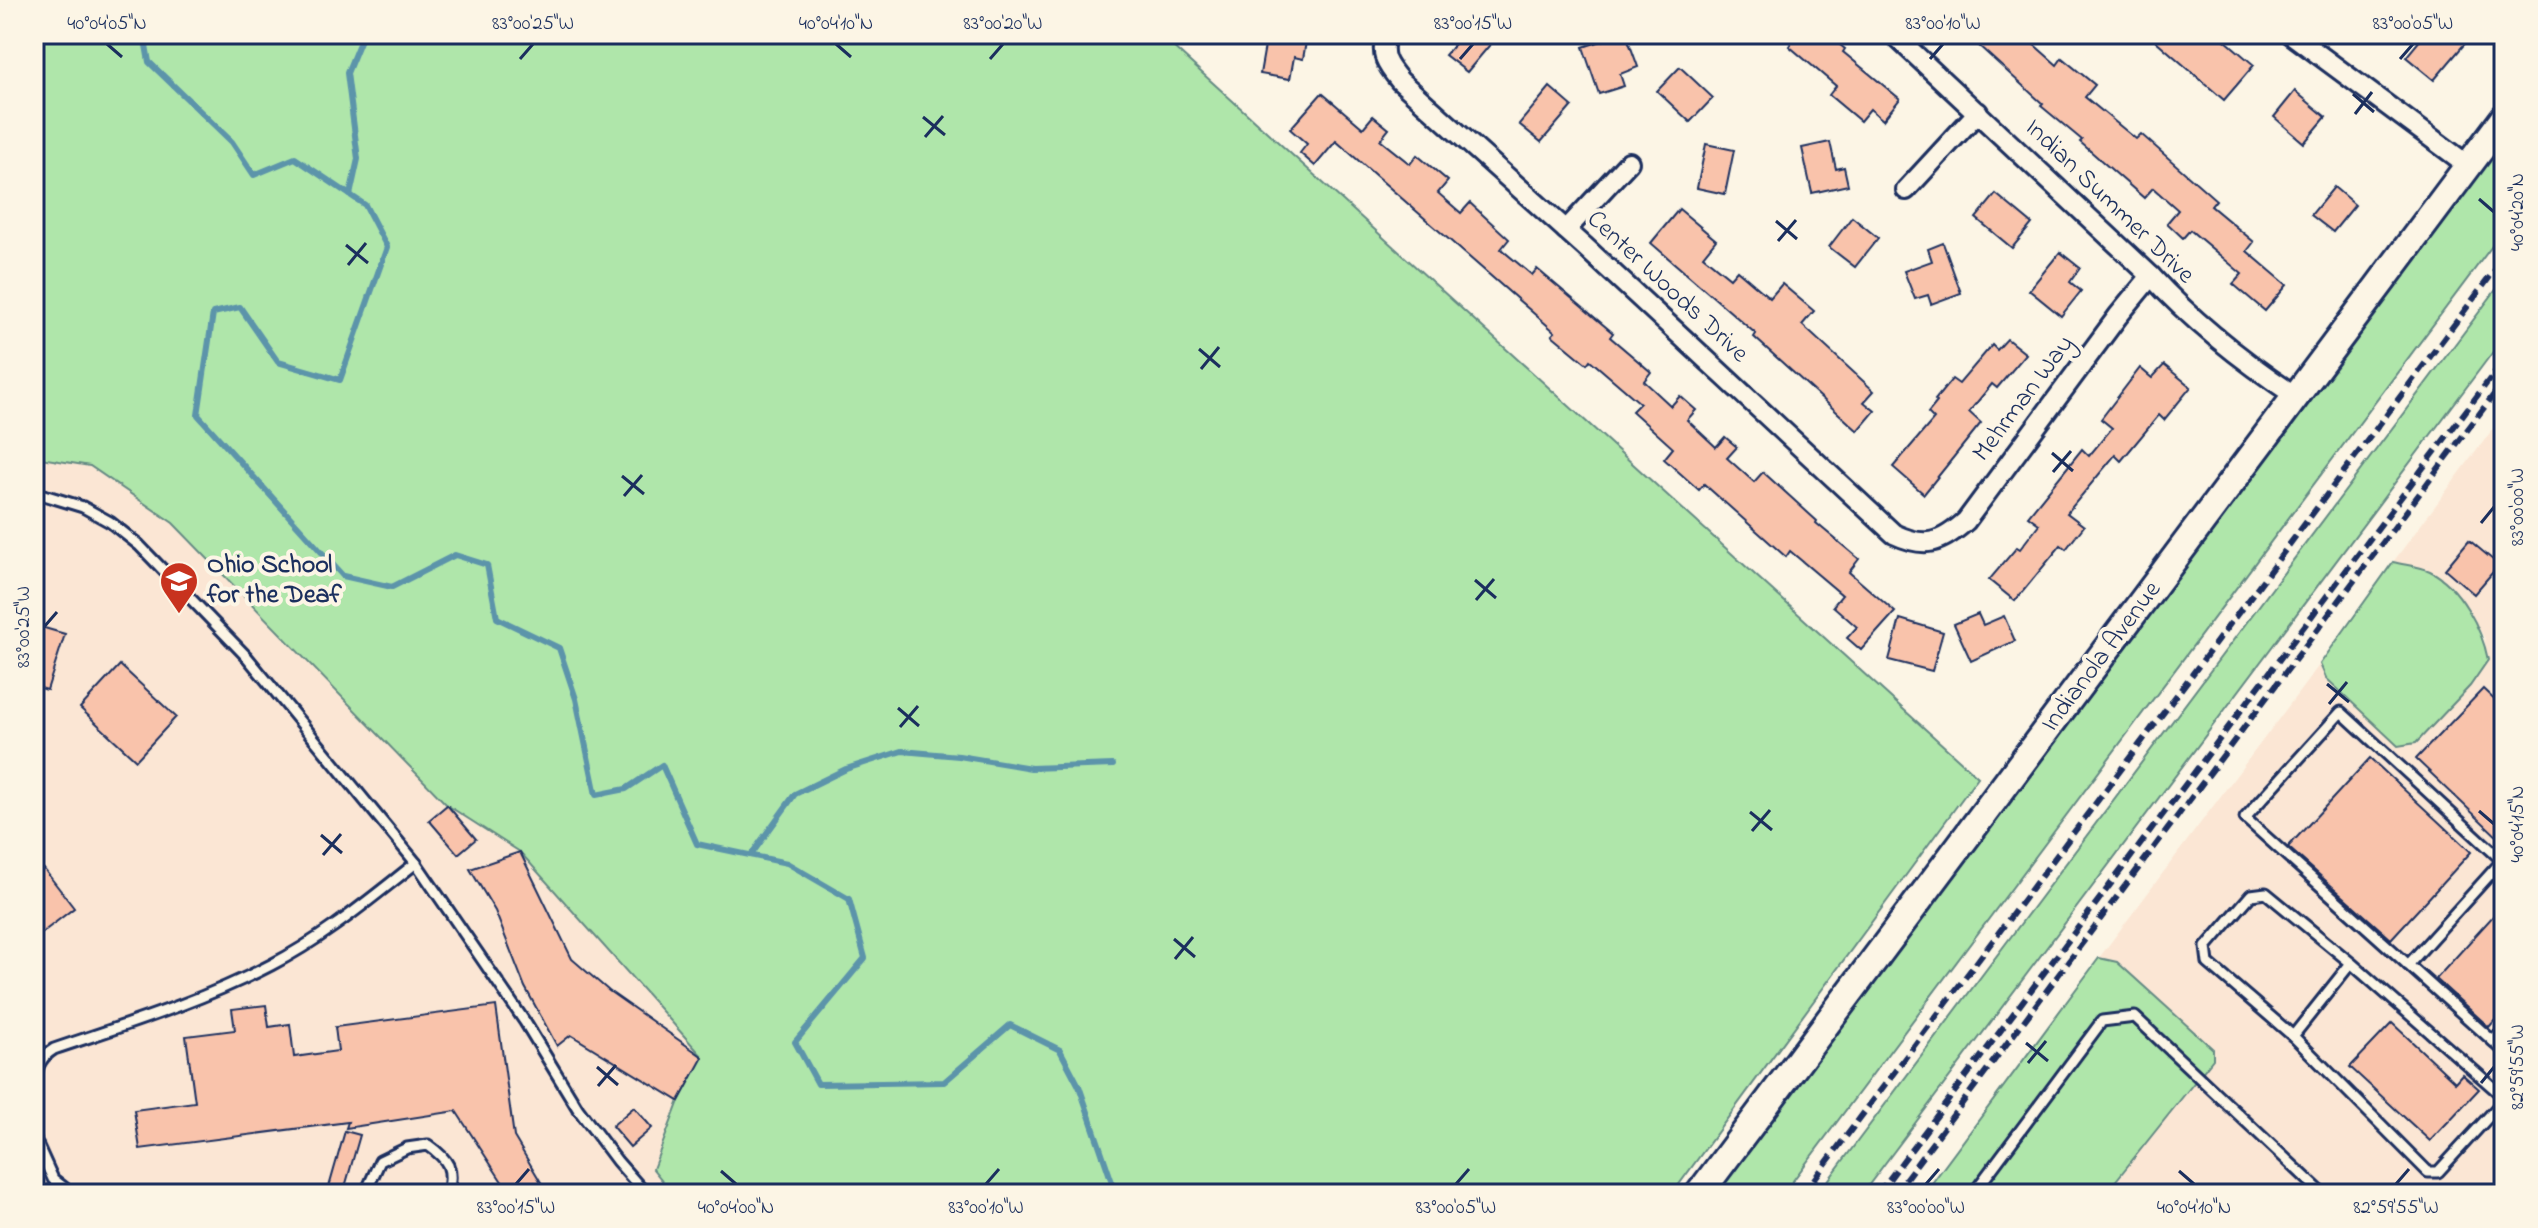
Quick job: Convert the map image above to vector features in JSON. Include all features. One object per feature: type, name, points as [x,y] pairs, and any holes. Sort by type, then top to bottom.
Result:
[{"type":"main road","name":"Indianola Avenue","points":[[1699,1194],[2504,118]]},
{"type":"street","name":"Indian Summer Drive","points":[[1893,34],[2151,276],[2178,306],[2263,375],[2297,397]]},
{"type":"street","points":[[2291,34],[2469,166]]},
{"type":"street","name":"Center Woods Drive","points":[[1384,42],[1389,67],[1400,81],[1894,534],[1911,542],[1930,543]]},
{"type":"street","points":[[1906,190],[1978,112]]},
{"type":"street","points":[[1566,230],[1629,162]]},
{"type":"street","name":"Mehrman Way","points":[[1930,543],[1950,535],[1966,521],[2151,276]]},
{"type":"lane","points":[[34,492],[83,507],[110,522],[173,577],[247,657],[416,863],[525,1022],[578,1109],[646,1194]]},
{"type":"lane","points":[[2408,965],[2503,861],[2341,712],[2245,818],[2408,965],[2504,1051]]},
{"type":"lane","points":[[34,1092],[36,1065],[54,1049],[180,1007],[273,965],[343,920],[416,863]]},
{"type":"lane","points":[[2266,893],[2351,963],[2504,1098],[2438,1172],[2428,1172],[2293,1036],[2208,963],[2206,947],[2251,895],[2266,893]]},
{"type":"lane","points":[[2293,1036],[2351,963]]},
{"type":"lane","points":[[1973,1194],[2102,1021],[2135,1017],[2323,1194]]},
{"type":"lane","points":[[2493,1041],[2504,1029]]},
{"type":"lane","points":[[34,1137],[53,1179],[72,1194]]},
{"type":"lane","points":[[365,1194],[380,1161],[407,1148],[428,1145],[446,1157],[450,1169],[448,1194]]},
{"type":"shaded area","name":"Ohio School for the Deaf","points":[[34,367],[129,428],[852,1194],[34,1194]]},
{"type":"shaded area","points":[[2504,414],[2504,1194],[2108,1194],[2213,1049],[2117,962],[2099,958],[2320,664],[2326,678],[2470,686],[2488,659],[2484,637],[2458,594],[2430,571],[2393,562]]},
{"type":"green space","points":[[34,34],[1159,34],[1978,777],[1672,1194],[673,1194],[653,1169],[679,1101],[702,1056],[520,852],[447,805],[173,523],[90,466],[34,457]]},
{"type":"green space","points":[[2504,140],[2504,230],[1783,1194],[1715,1194]]},
{"type":"green space","points":[[2504,279],[2504,337],[1862,1194],[1818,1194]]},
{"type":"green space","points":[[2393,562],[2430,571],[2451,587],[2475,622],[2488,660],[2470,686],[2416,743],[2398,746],[2326,678],[2320,664]]},
{"type":"green space","points":[[2099,958],[2117,962],[2213,1049],[2213,1059],[2108,1194],[1924,1194]]},
{"type":"building","points":[[1267,34],[1307,36],[1303,59],[1294,57],[1290,79],[1260,74]]},
{"type":"building","points":[[1463,34],[1499,34],[1467,72],[1445,55]]},
{"type":"building","points":[[1626,34],[1638,67],[1620,74],[1624,86],[1599,94],[1583,47]]},
{"type":"building","points":[[1781,34],[1827,34],[1845,49],[1843,52],[1900,99],[1883,120],[1870,109],[1860,121],[1829,95],[1836,86],[1789,46],[1791,43]]},
{"type":"building","points":[[1966,34],[2022,34],[2057,65],[2062,58],[2095,85],[2085,97],[2136,139],[2141,134],[2216,200],[2211,206],[2254,242],[2247,251],[2287,285],[2265,311],[2233,284],[2242,274],[2190,230],[2183,238],[2167,223],[2178,210],[2153,188],[2144,198]]},
{"type":"building","points":[[2148,34],[2218,34],[2254,65],[2224,100]]},
{"type":"building","points":[[2425,34],[2473,34],[2434,80],[2406,57]]},
{"type":"building","points":[[1680,67],[1713,98],[1690,122],[1657,91]]},
{"type":"building","points":[[1550,87],[1572,106],[1541,142],[1519,124]]},
{"type":"building","points":[[2295,91],[2326,117],[2304,143],[2274,117]]},
{"type":"building","points":[[1322,93],[1363,128],[1373,116],[1389,129],[1380,140],[1410,164],[1417,155],[1448,181],[1438,193],[1461,213],[1470,203],[1509,239],[1501,249],[1532,275],[1537,269],[1613,333],[1610,337],[1651,372],[1644,381],[1671,406],[1680,396],[1696,410],[1687,420],[1716,447],[1725,437],[1737,447],[1727,458],[1754,482],[1763,472],[1859,559],[1849,572],[1895,612],[1861,650],[1847,638],[1857,627],[1833,606],[1842,595],[1790,551],[1786,557],[1704,484],[1699,490],[1664,459],[1673,448],[1632,411],[1640,403],[1590,360],[1587,364],[1552,335],[1555,332],[1336,141],[1315,166],[1300,153],[1307,144],[1290,129]]},
{"type":"building","points":[[1830,142],[1836,169],[1844,167],[1848,185],[1812,193],[1802,148]]},
{"type":"building","points":[[1706,144],[1734,150],[1725,194],[1697,188]]},
{"type":"building","points":[[2334,187],[2355,205],[2333,232],[2311,215]]},
{"type":"building","points":[[1996,194],[2032,224],[2012,248],[1976,218]]},
{"type":"building","points":[[1679,209],[1716,240],[1703,256],[1730,278],[1737,270],[1770,298],[1782,284],[1814,311],[1802,325],[1874,391],[1864,402],[1875,411],[1858,431],[1754,337],[1756,334],[1651,243]]},
{"type":"building","points":[[1852,217],[1878,238],[1855,267],[1829,247]]},
{"type":"building","points":[[1943,243],[1961,293],[1931,304],[1928,295],[1915,299],[1904,271],[1932,261],[1928,249]]},
{"type":"building","points":[[2060,252],[2080,268],[2070,282],[2081,291],[2061,316],[2029,290]]},
{"type":"building","points":[[2007,339],[2026,354],[1997,388],[1992,384],[1969,412],[1981,423],[1924,494],[1893,467],[1934,419],[1928,413],[1952,379],[1959,384],[1992,345],[1997,350]]},
{"type":"building","points":[[2164,365],[2191,387],[2164,420],[2159,415],[2121,461],[2115,455],[2067,513],[2084,526],[2066,549],[2061,545],[2015,601],[1989,580],[2017,547],[2020,549],[2039,524],[2028,516],[2082,449],[2089,456],[2112,428],[2101,419],[2140,368],[2152,378]]},
{"type":"building","points":[[2469,540],[2499,565],[2474,594],[2445,569]]},
{"type":"building","points":[[1978,614],[1983,625],[2004,616],[2015,641],[1971,661],[1954,624]]},
{"type":"building","points":[[1900,619],[1943,632],[1932,671],[1889,660]]},
{"type":"building","points":[[34,625],[65,634],[47,690],[34,686]]},
{"type":"building","points":[[120,665],[176,717],[136,760],[80,708]]},
{"type":"building","points":[[2483,689],[2504,709],[2504,843],[2416,759]]},
{"type":"building","points":[[2370,758],[2471,852],[2391,939],[2288,847]]},
{"type":"building","points":[[447,805],[476,839],[458,854],[429,820]]},
{"type":"building","points":[[520,852],[572,959],[609,991],[703,1057],[679,1101],[571,1035],[557,1046],[525,987],[495,911],[470,869]]},
{"type":"building","points":[[44,869],[74,908],[34,939],[34,877]]},
{"type":"building","points":[[2504,904],[2504,1010],[2489,1027],[2436,979]]},
{"type":"building","points":[[266,1005],[269,1027],[290,1024],[294,1057],[338,1051],[335,1027],[496,1006],[514,1137],[548,1194],[510,1194],[456,1111],[346,1128],[348,1122],[140,1149],[134,1110],[195,1102],[186,1036],[235,1030],[232,1009]]},
{"type":"building","points":[[2392,1023],[2455,1082],[2462,1074],[2479,1089],[2430,1141],[2350,1067]]},
{"type":"building","points":[[634,1107],[652,1128],[630,1147],[612,1126]]},
{"type":"building","points":[[345,1131],[360,1135],[343,1194],[327,1194]]},
{"type":"waterway","points":[[144,34],[149,62],[232,142],[254,175],[295,158],[365,205],[387,247],[340,380],[278,362],[240,307],[213,313],[198,415],[343,576],[392,587],[455,555],[487,565],[497,618],[559,648],[576,699],[596,795],[626,789],[662,765],[697,844],[787,863],[849,899],[865,958],[795,1042],[818,1084],[944,1082],[1010,1025],[1060,1050],[1079,1086],[1116,1194]]},
{"type":"waterway","points":[[350,195],[358,159],[347,73],[363,34]]},
{"type":"waterway","points":[[751,855],[795,794],[846,769],[902,751],[959,756],[1031,768],[1113,765]]},
{"type":"railway","points":[[1803,1194],[2504,258]]},
{"type":"railway","points":[[1878,1194],[2504,360]]},
{"type":"railway","points":[[1894,1194],[2504,381]]},
{"type":"place","name":"Ohio School for the Deaf","points":[[179,615]]}]
